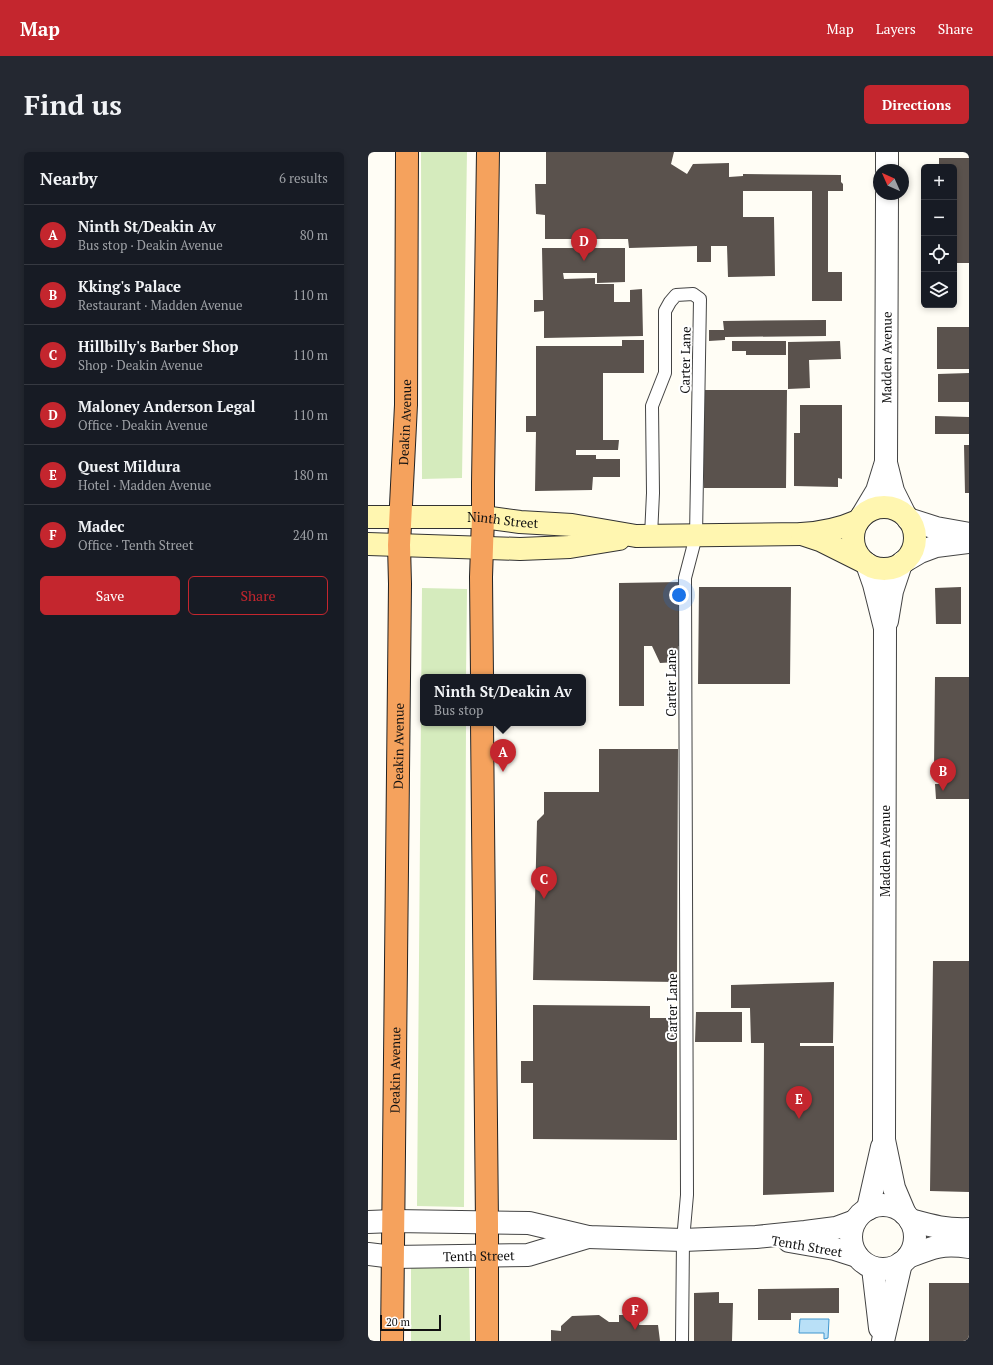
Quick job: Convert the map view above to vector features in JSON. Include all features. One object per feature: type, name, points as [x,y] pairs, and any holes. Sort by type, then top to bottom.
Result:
[{"type":"highway","name":"Deakin Avenue","points":[[392,1341],[400,584],[399,546],[406,405],[407,152]]},
{"type":"highway","points":[[482,674],[481,577],[483,548],[488,152]]},
{"type":"highway","points":[[482,726],[487,1341]]},
{"type":"street","points":[[887,152],[887,164]]},
{"type":"street","name":"Madden Avenue","points":[[860,518],[877,490],[886,462],[887,200]]},
{"type":"street","points":[[885,628],[892,591],[902,563],[910,554],[914,544],[914,528],[893,491],[886,462]]},
{"type":"street","points":[[969,534],[936,528],[907,517],[894,508],[887,507],[874,509],[860,518],[853,535],[857,554],[865,563],[881,569],[892,568],[920,552],[936,546],[969,542]]},
{"type":"street","name":"Ninth Street","points":[[368,517],[483,517],[520,522],[572,525],[644,536]]},
{"type":"street","name":"Ninth Street","points":[[368,544],[520,549],[570,547],[644,536],[812,533],[844,527],[860,518]]},
{"type":"street","name":"Ninth Street","points":[[801,534],[820,540],[865,563]]},
{"type":"street","name":"Madden Avenue","points":[[865,563],[874,584],[885,628],[884,1140],[894,1188],[905,1213]]},
{"type":"street","name":"Madden Avenue","points":[[862,1215],[884,1140]]},
{"type":"street","name":"Tenth Street","points":[[368,1222],[529,1223],[588,1237],[683,1240],[756,1237],[836,1228],[878,1205],[899,1209],[935,1227],[952,1230],[969,1229]]},
{"type":"street","points":[[883,1341],[905,1260],[913,1248],[915,1238],[914,1229],[905,1213]]},
{"type":"street","name":"Tenth Street","points":[[862,1215],[852,1230],[851,1239],[853,1248],[865,1262]]},
{"type":"street","name":"Tenth Street","points":[[368,1254],[393,1257],[528,1255],[588,1237]]},
{"type":"street","name":"Tenth Street","points":[[756,1237],[835,1249],[882,1269],[892,1268],[905,1260],[934,1247],[943,1245],[969,1247]]},
{"type":"street","points":[[865,1262],[883,1341]]},
{"type":"lane","name":"Carter Lane","points":[[644,536],[653,493],[652,406],[665,373],[665,311],[676,295],[687,293],[693,294],[700,299],[696,536],[685,578],[686,1195],[683,1240],[682,1341]]},
{"type":"green space","points":[[421,152],[467,152],[462,478],[422,479]]},
{"type":"green space","points":[[422,588],[467,589],[466,674],[421,674]]},
{"type":"green space","points":[[421,726],[466,726],[464,1207],[417,1206]]},
{"type":"green space","points":[[411,1267],[469,1268],[470,1341],[411,1341]]},
{"type":"water","points":[[800,1319],[829,1319],[828,1338],[824,1339],[824,1333],[799,1333]]},
{"type":"building","points":[[546,152],[674,152],[671,164],[687,174],[693,164],[729,163],[729,177],[743,176],[743,174],[841,175],[843,191],[828,191],[828,272],[842,272],[842,301],[812,301],[812,191],[743,191],[743,217],[774,217],[775,276],[728,277],[727,246],[711,246],[711,262],[697,262],[697,246],[629,248],[628,239],[545,239],[545,215],[536,214],[535,184],[546,184]]},
{"type":"building","points":[[939,158],[969,158],[969,263],[957,263],[957,164],[939,164]]},
{"type":"building","points":[[542,248],[625,248],[625,282],[597,283],[597,273],[563,273],[564,279],[595,278],[595,284],[614,284],[614,302],[630,302],[630,290],[642,289],[643,336],[544,338],[544,311],[534,312],[534,300],[543,300]]},
{"type":"building","points":[[826,320],[826,336],[725,337],[725,340],[709,341],[709,330],[724,330],[723,321]]},
{"type":"building","points":[[937,327],[969,327],[969,369],[937,369]]},
{"type":"building","points":[[622,340],[644,340],[644,373],[603,373],[603,440],[619,440],[618,450],[576,450],[576,455],[596,455],[596,459],[620,459],[620,477],[593,477],[592,490],[535,491],[536,432],[526,432],[526,416],[536,416],[536,346],[622,346]]},
{"type":"building","points":[[732,341],[786,341],[786,355],[746,355],[746,351],[732,351]]},
{"type":"building","points":[[840,341],[841,359],[809,360],[810,388],[788,389],[788,342]]},
{"type":"building","points":[[969,373],[969,402],[938,402],[938,374]]},
{"type":"building","points":[[704,390],[787,390],[786,488],[704,488]]},
{"type":"building","points":[[800,405],[842,405],[842,479],[838,478],[838,487],[794,486],[794,433],[800,433]]},
{"type":"building","points":[[935,416],[969,417],[969,434],[935,434]]},
{"type":"building","points":[[964,445],[969,445],[969,493],[965,493]]},
{"type":"building","points":[[680,582],[681,646],[678,646],[677,662],[660,663],[652,646],[644,646],[644,706],[619,706],[619,583]]},
{"type":"building","points":[[699,587],[791,587],[790,684],[698,684]]},
{"type":"building","points":[[961,587],[961,624],[936,624],[935,588]]},
{"type":"building","points":[[935,677],[969,677],[969,799],[936,799],[935,784],[939,784],[939,768],[934,768]]},
{"type":"building","points":[[599,749],[678,749],[677,982],[533,980],[537,821],[544,814],[544,792],[599,792]]},
{"type":"building","points":[[933,961],[969,961],[969,1192],[930,1191]]},
{"type":"building","points":[[834,982],[833,1043],[800,1043],[800,1046],[834,1046],[834,1192],[763,1195],[764,1043],[751,1043],[750,1008],[731,1008],[731,985]]},
{"type":"building","points":[[533,1005],[650,1006],[650,1018],[677,1018],[677,1140],[533,1139],[533,1083],[521,1083],[521,1061],[533,1061]]},
{"type":"building","points":[[696,1012],[742,1012],[742,1042],[695,1042]]},
{"type":"building","points":[[929,1283],[969,1283],[969,1341],[929,1341]]},
{"type":"building","points":[[839,1288],[839,1313],[791,1313],[791,1320],[758,1320],[758,1289]]},
{"type":"building","points":[[719,1292],[719,1303],[733,1303],[732,1341],[694,1341],[694,1293]]},
{"type":"building","points":[[599,1315],[609,1322],[619,1322],[619,1315],[640,1315],[639,1325],[658,1325],[660,1341],[551,1341],[551,1330],[561,1331],[561,1326],[572,1316]]},
{"type":"place","name":"Maloney Anderson Legal","points":[[584,261]]},
{"type":"place","name":"Ninth St/Deakin Av","points":[[503,772]]},
{"type":"place","name":"Kking's Palace","points":[[943,791]]},
{"type":"place","name":"Hillbilly's Barber Shop","points":[[544,899]]},
{"type":"place","name":"Quest Mildura","points":[[799,1119]]},
{"type":"place","name":"Madec","points":[[635,1330]]}]
